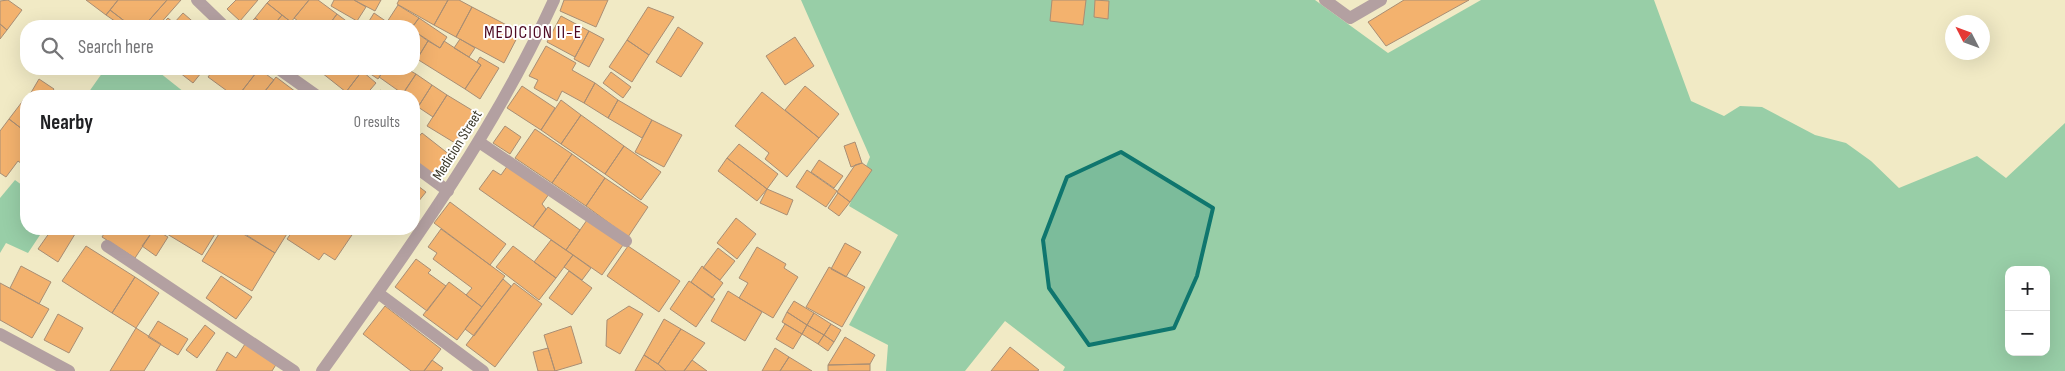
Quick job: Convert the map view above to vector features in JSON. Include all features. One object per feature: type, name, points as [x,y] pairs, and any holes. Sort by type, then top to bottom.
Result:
[{"type":"street","points":[[197,0],[218,20]]},
{"type":"street","name":"Medicion Street","points":[[420,232],[479,142],[513,84],[554,0]]},
{"type":"street","points":[[1325,0],[1350,18],[1381,0]]},
{"type":"street","points":[[287,75],[309,90]]},
{"type":"street","points":[[479,142],[626,242]]},
{"type":"street","points":[[420,170],[448,191]]},
{"type":"street","name":"Medicion Street","points":[[322,371],[418,235]]},
{"type":"street","points":[[108,246],[294,371]]},
{"type":"street","points":[[378,293],[483,371]]},
{"type":"street","points":[[0,334],[69,371]]},
{"type":"highlighted area","points":[[1121,152],[1213,208],[1197,276],[1174,328],[1089,345],[1049,288],[1043,240],[1067,177]]},
{"type":"green space","points":[[801,0],[1315,0],[1388,53],[1481,0],[1654,0],[1691,101],[1724,116],[1740,106],[1762,107],[1815,135],[1846,143],[1871,161],[1899,188],[1977,156],[2006,178],[2065,123],[2065,371],[1063,371],[1065,367],[1005,321],[965,371],[886,371],[888,345],[849,325],[898,235],[849,206],[870,157]]},
{"type":"green space","points":[[101,75],[163,75],[181,90],[90,90]]},
{"type":"green space","points":[[15,180],[20,184],[20,235],[40,235],[28,253],[6,243],[0,253],[0,198]]},
{"type":"building","points":[[8,0],[22,10],[7,30],[0,24],[0,1]]},
{"type":"building","points":[[86,0],[118,0],[106,15]]},
{"type":"building","points":[[118,0],[167,0],[149,20],[123,20],[110,10]]},
{"type":"building","points":[[167,0],[181,0],[163,20],[149,20]]},
{"type":"building","points":[[236,0],[258,0],[241,20],[227,9]]},
{"type":"building","points":[[270,0],[309,0],[293,20],[288,20],[267,3]]},
{"type":"building","points":[[309,0],[318,0],[337,14],[332,20],[297,20],[294,18]]},
{"type":"building","points":[[334,0],[354,0],[366,7],[358,20],[355,20],[331,6]]},
{"type":"building","points":[[354,0],[381,0],[375,11]]},
{"type":"building","points":[[399,0],[448,0],[434,25],[397,4]]},
{"type":"building","points":[[448,0],[459,0],[472,7],[456,37],[434,25]]},
{"type":"building","points":[[564,0],[608,0],[596,27],[560,11]]},
{"type":"building","points":[[1052,0],[1086,0],[1083,25],[1050,21]]},
{"type":"building","points":[[1095,0],[1109,1],[1108,19],[1094,17]]},
{"type":"building","points":[[1404,0],[1469,0],[1386,46],[1368,22]]},
{"type":"building","points":[[267,3],[282,15],[278,20],[258,20],[255,18]]},
{"type":"building","points":[[398,5],[419,18],[418,20],[388,20]]},
{"type":"building","points":[[472,7],[520,32],[504,63],[456,37]]},
{"type":"building","points":[[648,7],[674,17],[649,55],[627,40]]},
{"type":"building","points":[[110,10],[123,20],[113,20],[106,15]]},
{"type":"building","points":[[183,13],[191,20],[177,20]]},
{"type":"building","points":[[374,13],[384,20],[370,20]]},
{"type":"building","points":[[337,14],[345,20],[332,20]]},
{"type":"building","points":[[282,15],[288,20],[278,20]]},
{"type":"building","points":[[561,16],[589,31],[575,57],[547,42]]},
{"type":"building","points":[[419,18],[447,37],[440,48],[420,35],[420,20],[418,20]]},
{"type":"building","points":[[0,24],[7,30],[0,39]]},
{"type":"building","points":[[678,27],[703,43],[681,77],[656,62]]},
{"type":"building","points":[[589,31],[604,39],[589,67],[574,59]]},
{"type":"building","points":[[420,35],[428,41],[420,54]]},
{"type":"building","points":[[795,37],[814,66],[785,85],[766,56]]},
{"type":"building","points":[[460,39],[475,48],[469,57],[454,48]]},
{"type":"building","points":[[627,40],[649,55],[632,82],[609,67]]},
{"type":"building","points":[[428,41],[440,48],[444,41],[481,65],[465,89],[420,61],[420,54]]},
{"type":"building","points":[[546,46],[576,63],[572,70],[595,83],[584,103],[562,91],[557,101],[534,88],[538,80],[529,76]]},
{"type":"building","points":[[480,57],[499,68],[480,99],[465,89],[481,65],[477,62]]},
{"type":"building","points":[[611,72],[631,87],[623,98],[603,83]]},
{"type":"building","points":[[183,75],[199,75],[193,83]]},
{"type":"building","points":[[210,75],[254,75],[243,90],[226,90],[208,77]]},
{"type":"building","points":[[254,75],[267,75],[274,80],[266,90],[243,90]]},
{"type":"building","points":[[325,75],[359,75],[348,90],[343,90]]},
{"type":"building","points":[[359,75],[367,75],[376,83],[370,90],[348,90]]},
{"type":"building","points":[[372,75],[381,75],[378,79]]},
{"type":"building","points":[[380,75],[415,75],[406,90],[397,90],[379,77]]},
{"type":"building","points":[[415,75],[432,85],[420,104],[420,90],[405,90]]},
{"type":"building","points":[[276,77],[293,90],[266,90]]},
{"type":"building","points":[[39,79],[54,89],[53,90],[33,90]]},
{"type":"building","points":[[595,83],[618,100],[608,118],[584,103]]},
{"type":"building","points":[[432,85],[447,95],[433,117],[420,108],[420,104]]},
{"type":"building","points":[[522,86],[555,108],[541,130],[507,108]]},
{"type":"building","points":[[805,86],[839,114],[819,138],[785,110]]},
{"type":"building","points":[[762,92],[819,138],[787,177],[765,159],[769,153],[735,126]]},
{"type":"building","points":[[447,95],[475,112],[455,143],[427,126]]},
{"type":"building","points":[[561,100],[581,115],[561,144],[541,130]]},
{"type":"building","points":[[618,100],[652,120],[642,138],[608,118]]},
{"type":"building","points":[[20,105],[20,127],[9,119]]},
{"type":"building","points":[[581,115],[624,146],[605,174],[561,144]]},
{"type":"building","points":[[9,119],[20,127],[20,162],[18,161],[6,177],[0,173],[0,131]]},
{"type":"building","points":[[652,120],[682,135],[664,167],[635,152]]},
{"type":"building","points":[[505,126],[521,137],[510,154],[493,143]]},
{"type":"building","points":[[535,129],[572,154],[552,183],[515,158]]},
{"type":"building","points":[[422,133],[450,155],[433,176],[420,166],[420,135]]},
{"type":"building","points":[[855,142],[862,163],[851,167],[844,146]]},
{"type":"building","points":[[739,144],[778,174],[767,189],[727,158]]},
{"type":"building","points":[[624,146],[661,172],[641,200],[605,174]]},
{"type":"building","points":[[572,154],[605,178],[586,206],[552,183]]},
{"type":"building","points":[[727,158],[767,189],[757,201],[718,171]]},
{"type":"building","points":[[819,160],[843,176],[834,188],[811,172]]},
{"type":"building","points":[[862,163],[872,170],[850,202],[837,192],[855,165]]},
{"type":"building","points":[[508,165],[549,194],[542,204],[546,209],[533,227],[479,189],[493,170],[501,175]]},
{"type":"building","points":[[807,170],[837,191],[826,207],[796,187]]},
{"type":"building","points":[[605,178],[648,207],[628,237],[586,206]]},
{"type":"building","points":[[420,188],[426,192],[420,200]]},
{"type":"building","points":[[767,189],[793,200],[787,215],[760,203]]},
{"type":"building","points":[[838,193],[850,202],[839,216],[828,208]]},
{"type":"building","points":[[450,202],[506,244],[490,265],[434,223]]},
{"type":"building","points":[[548,207],[580,230],[566,250],[533,227]]},
{"type":"building","points":[[736,218],[756,234],[737,259],[717,243]]},
{"type":"building","points":[[587,220],[623,245],[602,275],[566,250]]},
{"type":"building","points":[[441,229],[505,276],[482,307],[466,295],[472,288],[433,259],[437,253],[428,247]]},
{"type":"building","points":[[48,235],[74,235],[58,262],[38,249]]},
{"type":"building","points":[[103,235],[150,235],[135,258],[102,237]]},
{"type":"building","points":[[150,235],[164,235],[168,237],[156,256],[142,246]]},
{"type":"building","points":[[169,235],[214,235],[202,255]]},
{"type":"building","points":[[218,235],[245,235],[275,253],[252,291],[202,261]]},
{"type":"building","points":[[246,235],[286,235],[275,253]]},
{"type":"building","points":[[290,235],[352,235],[335,260],[324,253],[319,260],[287,239]]},
{"type":"building","points":[[551,240],[573,255],[556,278],[534,262]]},
{"type":"building","points":[[845,243],[861,252],[846,277],[831,269]]},
{"type":"building","points":[[86,246],[135,277],[112,313],[62,281]]},
{"type":"building","points":[[513,246],[556,278],[539,300],[496,267]]},
{"type":"building","points":[[628,246],[680,281],[659,312],[607,276]]},
{"type":"building","points":[[757,247],[786,264],[784,268],[798,277],[773,318],[739,298],[748,283],[739,278]]},
{"type":"building","points":[[718,248],[735,261],[720,280],[703,268]]},
{"type":"building","points":[[573,255],[591,268],[582,280],[564,267]]},
{"type":"building","points":[[416,259],[431,270],[428,273],[446,286],[427,311],[395,287]]},
{"type":"building","points":[[21,266],[51,282],[39,304],[10,288]]},
{"type":"building","points":[[702,266],[723,283],[712,298],[691,282]]},
{"type":"building","points":[[829,267],[865,287],[842,327],[806,307]]},
{"type":"building","points":[[569,271],[592,288],[572,315],[549,298]]},
{"type":"building","points":[[221,276],[252,297],[236,319],[206,298]]},
{"type":"building","points":[[135,277],[159,293],[136,328],[112,313]]},
{"type":"building","points":[[503,279],[511,286],[474,336],[465,329]]},
{"type":"building","points":[[689,281],[715,299],[696,327],[670,309]]},
{"type":"building","points":[[449,282],[482,307],[457,340],[423,315]]},
{"type":"building","points":[[0,283],[49,309],[32,338],[0,320]]},
{"type":"building","points":[[514,283],[542,304],[495,367],[466,345]]},
{"type":"building","points":[[728,291],[762,312],[745,341],[711,321]]},
{"type":"building","points":[[794,301],[814,313],[807,325],[787,312]]},
{"type":"building","points":[[385,306],[441,349],[424,371],[411,371],[363,334]]},
{"type":"building","points":[[629,306],[643,314],[620,354],[606,346],[607,320]]},
{"type":"building","points":[[787,312],[807,325],[802,334],[782,322]]},
{"type":"building","points":[[814,313],[831,324],[824,335],[807,325]]},
{"type":"building","points":[[58,314],[83,328],[69,353],[44,340]]},
{"type":"building","points":[[664,319],[681,329],[658,364],[644,355]]},
{"type":"building","points":[[158,321],[188,339],[178,355],[148,337]]},
{"type":"building","points":[[785,324],[802,334],[793,349],[776,339]]},
{"type":"building","points":[[831,324],[841,330],[834,342],[824,335]]},
{"type":"building","points":[[205,325],[215,333],[197,358],[186,350]]},
{"type":"building","points":[[807,325],[824,335],[818,344],[802,334]]},
{"type":"building","points":[[571,326],[582,363],[555,371],[544,335]]},
{"type":"building","points":[[136,328],[161,344],[144,371],[110,371]]},
{"type":"building","points":[[681,329],[705,343],[684,371],[666,371],[658,364]]},
{"type":"building","points":[[824,335],[834,342],[828,351],[818,344]]},
{"type":"building","points":[[845,337],[875,355],[870,364],[828,365]]},
{"type":"building","points":[[245,344],[277,363],[272,371],[216,371],[227,352],[236,358]]},
{"type":"building","points":[[1010,347],[1039,370],[991,371]]},
{"type":"building","points":[[548,348],[555,371],[538,371],[533,352]]},
{"type":"building","points":[[775,348],[789,357],[780,371],[762,371]]},
{"type":"building","points":[[644,355],[658,364],[666,371],[635,371]]},
{"type":"building","points":[[789,357],[812,371],[780,371]]},
{"type":"building","points":[[432,360],[443,368],[441,371],[424,371]]},
{"type":"building","points":[[692,360],[707,371],[684,371]]},
{"type":"building","points":[[870,364],[870,371],[828,371],[828,365]]},
{"type":"district","name":"MEDICION II-E","points":[[533,32]]}]
